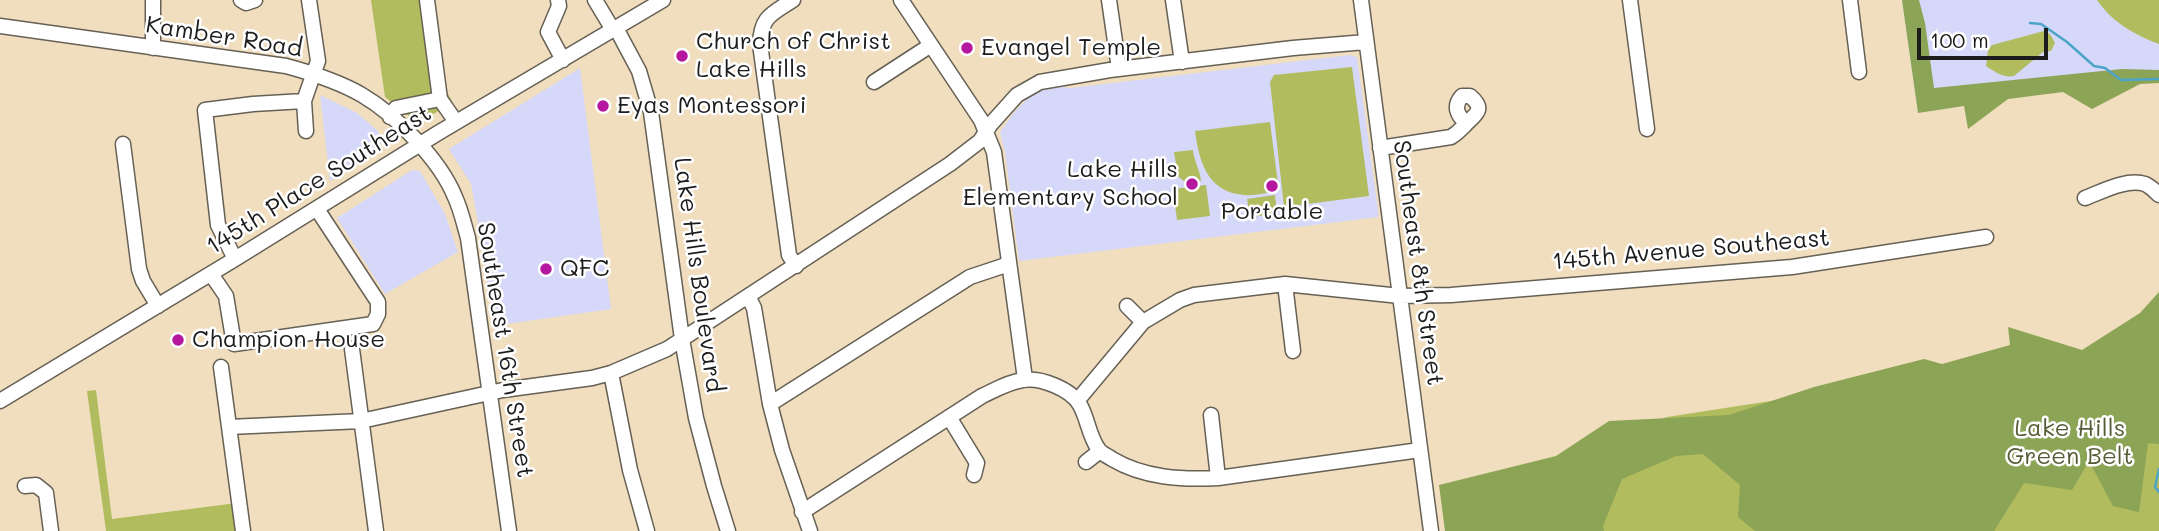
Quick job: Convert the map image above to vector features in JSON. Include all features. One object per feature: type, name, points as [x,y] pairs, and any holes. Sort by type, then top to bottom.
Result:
[{"type":"street","points":[[153,0],[153,48]]},
{"type":"street","points":[[240,0],[246,3],[255,0]]},
{"type":"street","points":[[306,131],[304,101],[318,61],[309,0]]},
{"type":"street","points":[[427,0],[440,99],[456,122]]},
{"type":"street","points":[[558,0],[559,6],[548,32],[563,60]]},
{"type":"street","name":"Lake Hills Boulevard","points":[[595,0],[639,71],[651,112],[682,339],[704,453],[728,531]]},
{"type":"street","name":"145th Place Southeast","points":[[0,401],[456,122],[663,0]]},
{"type":"street","points":[[793,0],[767,16],[762,24],[760,44],[789,255],[796,266]]},
{"type":"street","points":[[901,0],[981,120],[995,152],[1025,379]]},
{"type":"street","points":[[1109,0],[1119,69]]},
{"type":"street","points":[[1174,0],[1182,62]]},
{"type":"street","name":"Southeast 8th Street","points":[[1361,0],[1431,531]]},
{"type":"street","points":[[1630,0],[1647,130]]},
{"type":"street","points":[[1850,0],[1859,72]]},
{"type":"street","name":"Kamber Road","points":[[0,26],[286,66],[363,96],[420,145]]},
{"type":"street","points":[[229,427],[361,421],[490,393],[592,379],[611,373],[667,349],[749,298],[950,164],[980,141],[1008,104],[1031,86],[1050,79],[1119,69],[1366,42]]},
{"type":"street","points":[[874,82],[931,45]]},
{"type":"street","points":[[390,117],[396,108],[440,99]]},
{"type":"street","points":[[235,259],[218,225],[205,110],[304,101]]},
{"type":"street","points":[[1380,148],[1451,136],[1458,133],[1466,123]]},
{"type":"street","points":[[123,144],[139,269],[158,306]]},
{"type":"street","name":"Southeast 16th Street","points":[[420,145],[443,173],[462,217],[472,262],[509,531]]},
{"type":"street","points":[[2085,198],[2133,183],[2145,184],[2159,195]]},
{"type":"street","points":[[211,274],[226,296],[234,344],[373,324],[379,314],[378,302],[317,209]]},
{"type":"street","name":"145th Avenue Southeast","points":[[1077,401],[1143,322],[1180,300],[1194,295],[1285,284],[1399,296],[1451,295],[1792,267],[1986,237]]},
{"type":"street","points":[[770,404],[970,277],[1009,264]]},
{"type":"street","points":[[1285,284],[1293,351]]},
{"type":"street","points":[[749,298],[754,307],[770,404],[782,450],[810,531]]},
{"type":"street","points":[[1127,306],[1143,322]]},
{"type":"street","points":[[352,349],[376,531]]},
{"type":"street","points":[[221,367],[243,531]]},
{"type":"street","points":[[611,373],[630,470],[647,531]]},
{"type":"street","points":[[802,512],[982,396],[1025,379],[1060,388],[1077,401],[1100,451],[1118,463],[1164,477],[1217,478],[1420,450]]},
{"type":"street","points":[[1211,415],[1217,478]]},
{"type":"street","points":[[949,418],[977,463],[974,475]]},
{"type":"street","points":[[1086,462],[1100,451]]},
{"type":"street","points":[[25,486],[36,485],[46,493],[51,531]]},
{"type":"shaded area","points":[[1902,0],[2159,0],[2159,75],[1918,113]]},
{"type":"shaded area","name":"Lake Hills Elementary School","points":[[1350,55],[1357,57],[1379,217],[1019,261],[1000,132],[1028,98],[1045,89]]},
{"type":"shaded area","points":[[580,68],[611,309],[493,326],[486,267],[471,184],[449,149]]},
{"type":"shaded area","points":[[320,95],[357,113],[378,131],[381,141],[378,151],[330,181]]},
{"type":"shaded area","points":[[412,170],[420,171],[445,214],[458,252],[385,294],[337,218]]},
{"type":"green space","points":[[371,0],[435,0],[446,90],[453,103],[417,123],[385,97]]},
{"type":"green space","points":[[1902,0],[1919,0],[1934,88],[2122,69],[2159,70],[2159,83],[2140,84],[2092,109],[2063,92],[2008,99],[1968,129],[1964,106],[1918,113]]},
{"type":"green space","points":[[2097,0],[2159,0],[2159,44],[2125,27]]},
{"type":"green space","points":[[2044,31],[2050,34],[2055,43],[2051,51],[2043,52],[2014,76],[2003,75],[1986,66],[1988,50],[1992,45]]},
{"type":"green space","points":[[1352,67],[1369,196],[1284,207],[1270,82],[1274,75]]},
{"type":"green space","points":[[1270,122],[1279,191],[1245,195],[1222,189],[1214,182],[1203,164],[1195,131]]},
{"type":"green space","points":[[1193,150],[1201,181],[1186,183],[1178,176],[1174,152]]},
{"type":"green space","points":[[1206,185],[1210,216],[1177,220],[1173,189]]},
{"type":"green space","points":[[1275,195],[1277,214],[1250,217],[1247,199]]},
{"type":"green space","name":"Lake Hills Green Belt","points":[[2159,292],[2159,444],[2148,443],[2139,512],[2113,506],[2089,461],[2072,490],[2024,483],[1994,531],[1755,531],[1738,517],[1740,485],[1703,454],[1676,456],[1622,479],[1603,526],[1604,531],[1445,531],[1439,485],[1556,456],[1609,421],[1729,415],[1814,387],[1924,359],[1942,364],[2010,345],[2008,327],[2082,350],[2140,313]]},
{"type":"green space","name":"Lake Hills Green Belt","points":[[2159,341],[2159,531],[1445,531],[1556,459],[1667,417]]},
{"type":"green space","points":[[96,390],[112,519],[237,503],[241,531],[106,531],[87,391]]},
{"type":"waterway","points":[[2030,23],[2041,24],[2094,66],[2105,68],[2121,80],[2159,79]]},
{"type":"waterway","points":[[2159,469],[2155,487],[2159,492]]},
{"type":"place","name":"Evangel Temple","points":[[967,48]]},
{"type":"place","name":"Church of Christ Lake Hills","points":[[682,56]]},
{"type":"place","name":"Eyas Montessori","points":[[603,106]]},
{"type":"place","name":"Lake Hills Elementary School","points":[[1192,184]]},
{"type":"place","name":"Portable","points":[[1272,186]]},
{"type":"place","name":"QFC","points":[[546,269]]},
{"type":"place","name":"Champion House","points":[[178,340]]}]
